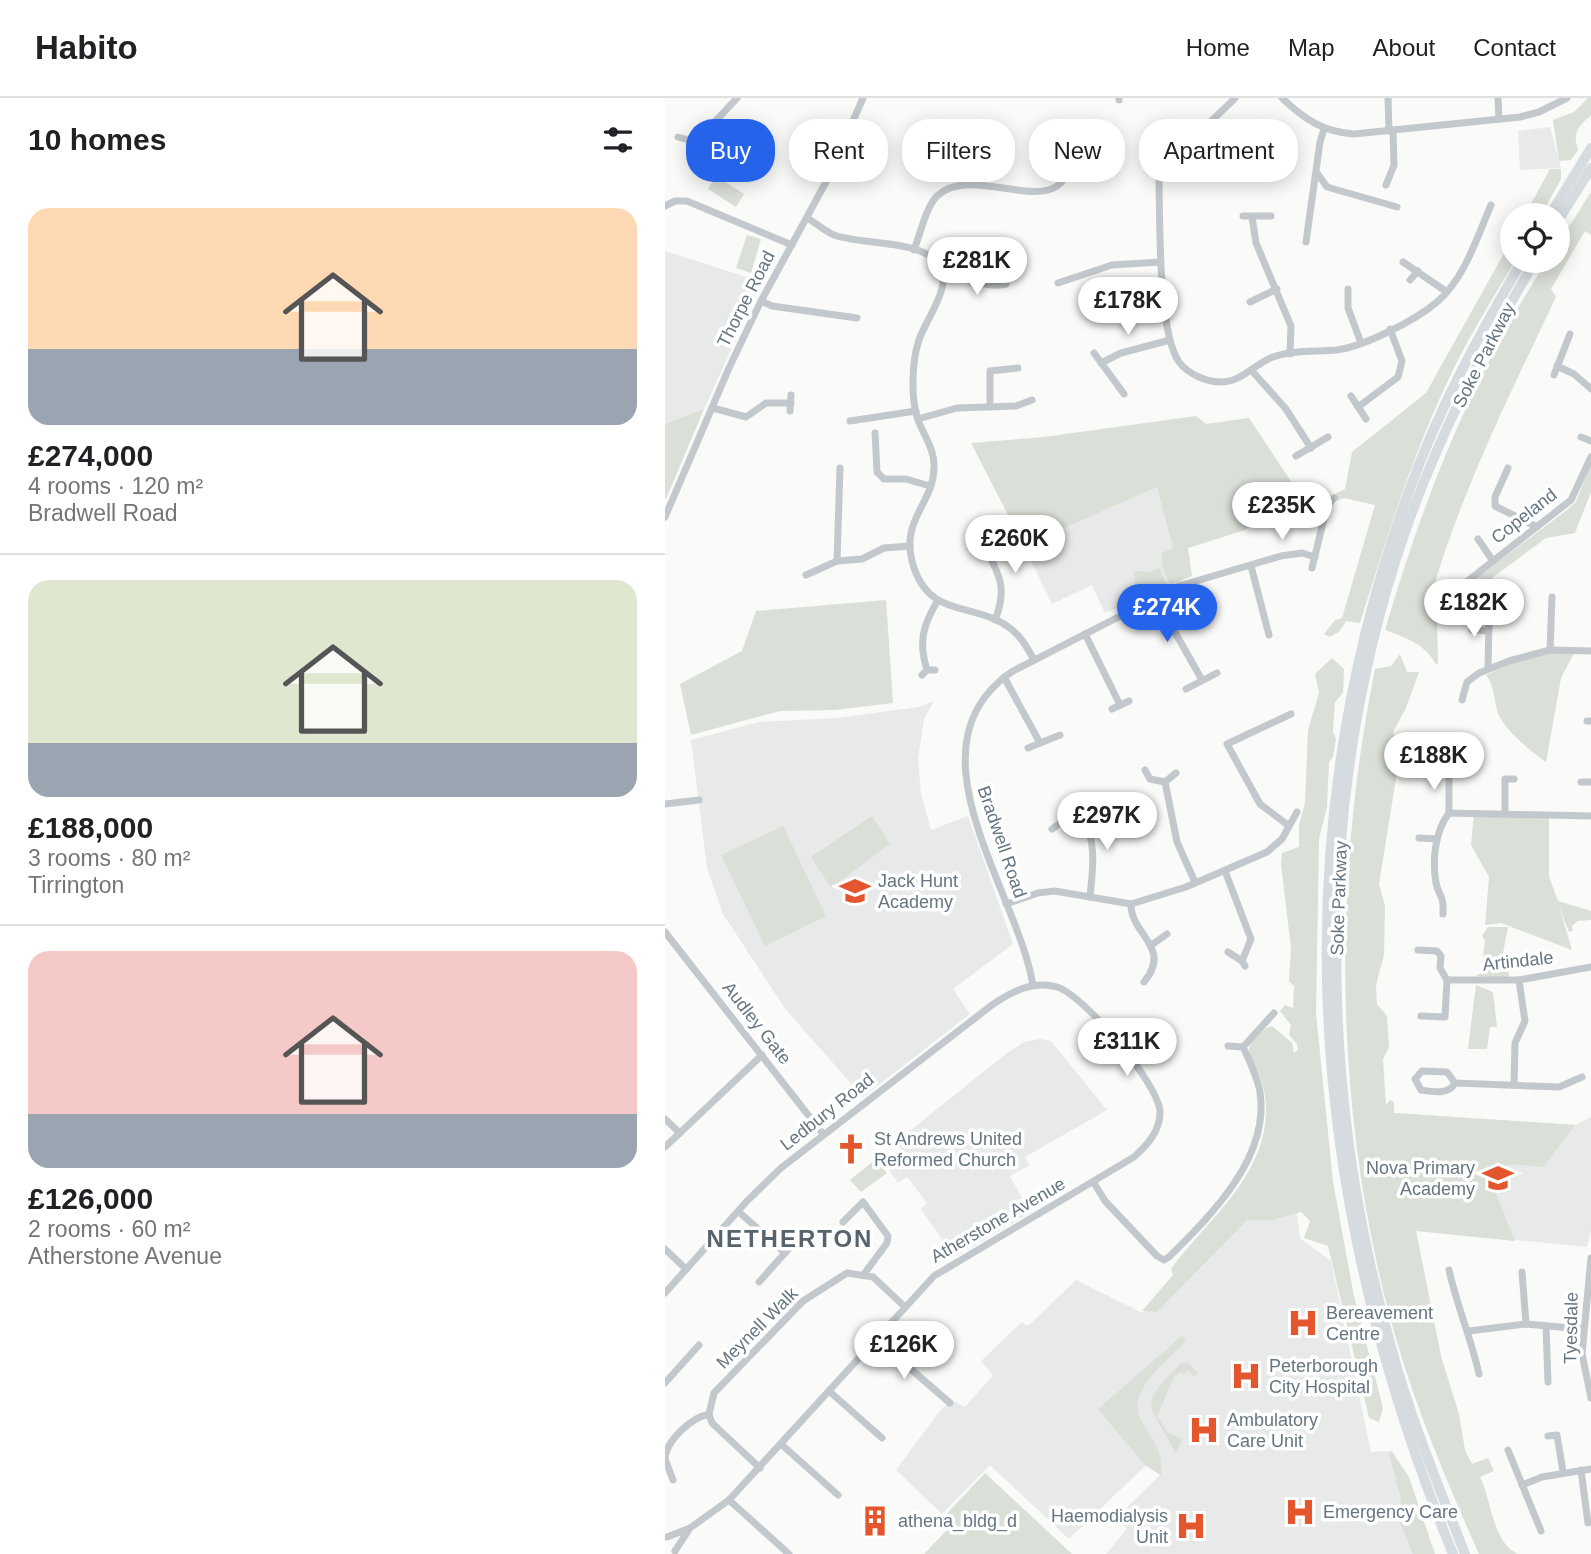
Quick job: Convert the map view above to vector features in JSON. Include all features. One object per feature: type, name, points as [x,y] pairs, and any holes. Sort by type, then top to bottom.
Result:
[{"type":"highway","points":[[1571,191],[1591,138]]},
{"type":"highway","points":[[1566,203],[1591,148]]},
{"type":"highway","points":[[1560,203],[1591,168]]},
{"type":"highway","points":[[1571,191],[1591,173]]},
{"type":"highway","name":"Soke Parkway","points":[[1451,1554],[1416,1459],[1375,1328],[1348,1204],[1334,1097],[1328,1019],[1326,965],[1329,855],[1348,713],[1379,583],[1409,490],[1445,404],[1516,273]]},
{"type":"highway","name":"Soke Parkway","points":[[1468,1554],[1419,1434],[1391,1350],[1356,1189],[1339,1043],[1337,967],[1340,851],[1357,715],[1381,612],[1405,532],[1465,387],[1528,273]]},
{"type":"street","points":[[678,137],[696,142],[737,98]]},
{"type":"street","points":[[857,98],[857,108]]},
{"type":"street","name":"Thorpe Road","points":[[665,517],[761,301],[807,218],[863,98]]},
{"type":"street","points":[[1235,98],[1162,170],[1159,183],[1160,262],[1170,340],[1178,361],[1201,378],[1221,382],[1240,378],[1265,361],[1290,354],[1341,349],[1361,343],[1430,308],[1457,278],[1491,205]]},
{"type":"street","points":[[1282,98],[1300,115],[1324,129],[1354,134],[1499,119],[1539,112],[1567,98]]},
{"type":"street","points":[[1386,185],[1394,165],[1388,98]]},
{"type":"street","points":[[1498,98],[1499,119]]},
{"type":"street","points":[[1306,242],[1324,129]]},
{"type":"street","points":[[1316,173],[1327,187],[1397,207]]},
{"type":"street","points":[[914,250],[935,197],[953,186],[1039,191],[1056,187],[1060,182]]},
{"type":"street","points":[[665,206],[675,201],[687,201],[792,245]]},
{"type":"street","points":[[1243,216],[1271,216]]},
{"type":"street","points":[[1252,216],[1256,243],[1291,326],[1290,354]]},
{"type":"street","points":[[807,218],[834,235],[914,250],[936,260],[945,275]]},
{"type":"street","points":[[1058,283],[1112,265],[1160,262]]},
{"type":"street","points":[[1403,262],[1447,292]]},
{"type":"street","points":[[1411,280],[1417,271]]},
{"type":"street","points":[[945,275],[962,276],[996,286],[1006,284]]},
{"type":"street","points":[[945,275],[915,354],[917,415],[935,466],[930,486],[915,515],[910,546],[917,575],[938,600],[964,612],[995,620],[1021,638],[1034,660]]},
{"type":"street","points":[[1250,302],[1277,289]]},
{"type":"street","points":[[1348,289],[1348,307],[1361,343]]},
{"type":"street","points":[[761,301],[772,306],[857,318]]},
{"type":"street","points":[[1358,407],[1398,377],[1402,360],[1390,329]]},
{"type":"street","points":[[1554,375],[1570,334]]},
{"type":"street","points":[[1101,363],[1121,353],[1170,340]]},
{"type":"street","points":[[1094,353],[1124,394]]},
{"type":"street","points":[[1557,366],[1574,374],[1591,389]]},
{"type":"street","points":[[990,407],[990,371],[1019,368]]},
{"type":"street","points":[[1252,370],[1286,410],[1311,448]]},
{"type":"street","points":[[1351,396],[1366,419]]},
{"type":"street","points":[[850,421],[917,415],[957,408],[1016,406],[1032,400]]},
{"type":"street","points":[[713,408],[746,417],[766,403],[791,403]]},
{"type":"street","points":[[875,433],[877,472],[884,479],[906,479],[930,486]]},
{"type":"street","points":[[1296,456],[1328,437]]},
{"type":"street","points":[[1581,437],[1591,441]]},
{"type":"street","name":"Copeland","points":[[1460,587],[1571,500],[1591,457]]},
{"type":"street","points":[[837,561],[840,468]]},
{"type":"street","points":[[1508,468],[1495,497],[1495,506],[1537,527]]},
{"type":"street","points":[[1312,568],[1327,506],[1335,498]]},
{"type":"street","points":[[984,528],[984,538],[1003,588],[995,620]]},
{"type":"street","points":[[1478,539],[1493,561]]},
{"type":"street","points":[[806,575],[837,561],[862,559],[884,548],[910,546]]},
{"type":"street","name":"Bradwell Road","points":[[1033,986],[1030,967],[975,821],[964,767],[966,747],[974,720],[992,689],[1004,677],[1034,660],[1185,584],[1290,554],[1315,557]]},
{"type":"street","points":[[1251,566],[1269,635]]},
{"type":"street","points":[[1155,597],[1202,681]]},
{"type":"street","points":[[1550,650],[1552,597]]},
{"type":"street","points":[[928,672],[921,640],[938,600]]},
{"type":"street","points":[[1489,622],[1489,669]]},
{"type":"street","points":[[1472,630],[1488,631]]},
{"type":"street","points":[[1085,634],[1120,705]]},
{"type":"street","points":[[1462,700],[1467,682],[1489,669],[1532,652],[1591,651]]},
{"type":"street","points":[[1186,689],[1217,673]]},
{"type":"street","points":[[1004,677],[1040,743]]},
{"type":"street","points":[[1112,709],[1129,701]]},
{"type":"street","points":[[1289,826],[1260,804],[1227,744],[1291,714]]},
{"type":"street","points":[[1028,748],[1060,734]]},
{"type":"street","points":[[1435,768],[1449,768],[1449,813],[1438,829],[1437,839],[1436,882],[1444,894],[1443,914]]},
{"type":"street","points":[[1145,769],[1150,779],[1165,782]]},
{"type":"street","points":[[1165,782],[1176,773]]},
{"type":"street","points":[[1505,813],[1505,779],[1514,779]]},
{"type":"street","points":[[1165,782],[1177,842],[1195,882]]},
{"type":"street","points":[[1581,782],[1591,782]]},
{"type":"street","points":[[665,804],[699,800]]},
{"type":"street","points":[[1006,904],[1038,892],[1055,891],[1131,904],[1225,871],[1267,852],[1282,839],[1297,812]]},
{"type":"street","points":[[1052,829],[1063,821],[1085,813],[1091,831],[1094,859],[1090,897]]},
{"type":"street","points":[[1449,813],[1591,816]]},
{"type":"street","points":[[1419,838],[1437,839]]},
{"type":"street","points":[[1225,871],[1251,939],[1244,964],[1228,952]]},
{"type":"street","points":[[1131,904],[1131,915],[1153,944],[1152,972],[1144,982]]},
{"type":"street","name":"Audley Gate","points":[[665,932],[823,1134]]},
{"type":"street","points":[[1153,944],[1167,934]]},
{"type":"street","points":[[1418,950],[1437,951],[1441,956],[1440,968],[1447,980],[1445,1017],[1421,1016]]},
{"type":"street","name":"Artindale","points":[[1447,980],[1519,980],[1591,967]]},
{"type":"street","points":[[1514,1085],[1515,1042],[1525,1021],[1519,980]]},
{"type":"street","name":"Ledbury Road","points":[[665,1293],[761,1185],[992,1004],[1010,993],[1033,986]]},
{"type":"street","name":"Atherstone Avenue","points":[[675,1552],[678,1541],[690,1528],[729,1500],[760,1468],[926,1283],[951,1264],[1094,1183],[1134,1157],[1151,1140],[1159,1121],[1158,1102],[1142,1074],[1081,1002],[1060,988],[1033,986]]},
{"type":"street","points":[[1243,1047],[1272,1015],[1276,1024]]},
{"type":"street","points":[[1228,1046],[1243,1047]]},
{"type":"street","points":[[1094,1183],[1105,1201],[1157,1256],[1164,1260],[1169,1258],[1215,1209],[1238,1177],[1256,1138],[1260,1117],[1260,1093],[1243,1047]]},
{"type":"street","points":[[665,1147],[762,1055]]},
{"type":"street","points":[[1455,1083],[1447,1072],[1422,1071],[1415,1079],[1418,1087],[1424,1091],[1447,1091],[1455,1083],[1559,1087],[1582,1077]]},
{"type":"street","points":[[665,1119],[680,1133]]},
{"type":"street","points":[[843,1223],[863,1202],[888,1236],[887,1242],[864,1274],[873,1277],[904,1306]]},
{"type":"street","points":[[739,1212],[785,1253]]},
{"type":"street","points":[[759,1282],[801,1235]]},
{"type":"street","points":[[665,1249],[686,1269]]},
{"type":"street","name":"Tyesdale","points":[[1591,1258],[1582,1354],[1591,1398]]},
{"type":"street","points":[[1449,1270],[1456,1305],[1469,1331],[1479,1374]]},
{"type":"street","points":[[1522,1272],[1526,1324]]},
{"type":"street","name":"Meynell Walk","points":[[709,1414],[714,1393],[803,1301],[847,1273],[864,1274]]},
{"type":"street","points":[[1469,1331],[1526,1324],[1583,1329]]},
{"type":"street","points":[[1546,1326],[1548,1382]]},
{"type":"street","points":[[876,1339],[950,1402]]},
{"type":"street","points":[[665,1383],[699,1345]]},
{"type":"street","points":[[829,1391],[882,1438]]},
{"type":"street","points":[[673,1480],[665,1458],[666,1449],[695,1417],[709,1414],[712,1423],[760,1468]]},
{"type":"street","points":[[1548,1436],[1557,1435],[1563,1472]]},
{"type":"street","points":[[781,1444],[838,1495]]},
{"type":"street","points":[[1507,1454],[1541,1531]]},
{"type":"street","points":[[1522,1485],[1563,1472],[1591,1469]]},
{"type":"street","points":[[1581,1470],[1588,1523]]},
{"type":"street","points":[[729,1500],[789,1554]]},
{"type":"street","name":"Atherstone Avenue","points":[[666,1537],[690,1528]]},
{"type":"street","points":[[666,1537],[675,1552]]},
{"type":"shaded area","points":[[1591,98],[1591,115],[1576,134],[1578,150],[1571,160],[1559,161],[1553,120],[1574,112]]},
{"type":"shaded area","points":[[1550,127],[1561,168],[1520,170],[1518,131]]},
{"type":"shaded area","points":[[1550,169],[1561,169],[1561,179],[1548,203],[1532,203]]},
{"type":"shaded area","points":[[712,182],[725,182],[744,194],[736,207],[708,189]]},
{"type":"shaded area","points":[[1591,192],[1591,235],[1585,231],[1570,257],[1570,225]]},
{"type":"shaded area","points":[[747,235],[761,239],[751,273],[736,268]]},
{"type":"shaded area","points":[[665,251],[762,282],[704,409],[665,424]]},
{"type":"shaded area","points":[[1500,260],[1500,273],[1508,273],[1466,346],[1429,422],[1360,623],[1346,621],[1340,631],[1330,637],[1324,634],[1335,620],[1342,618],[1375,505],[1344,498],[1336,501],[1333,495],[1345,489],[1352,452],[1426,393]]},
{"type":"shaded area","points":[[1539,273],[1560,273],[1551,289],[1556,297],[1473,476],[1433,589],[1439,598],[1446,601],[1567,510],[1576,502],[1591,462],[1591,492],[1575,533],[1546,538],[1437,619],[1436,664],[1420,646],[1385,630],[1416,534],[1452,440],[1495,348]]},
{"type":"shaded area","points":[[704,409],[669,492],[665,500],[665,424]]},
{"type":"shaded area","points":[[1196,416],[1206,424],[1249,418],[1298,492],[1245,530],[1188,548],[1192,576],[1170,585],[1162,565],[1162,553],[1173,548],[1157,487],[1024,546],[971,443],[1044,437]]},
{"type":"shaded area","points":[[1157,487],[1182,581],[1105,613],[1092,585],[1052,604],[1024,546]]},
{"type":"shaded area","points":[[1159,568],[1167,586],[1142,598],[1136,588],[1134,571],[1150,572]]},
{"type":"shaded area","points":[[886,600],[893,703],[835,710],[780,711],[691,735],[680,684],[742,651],[756,611]]},
{"type":"shaded area","points":[[1549,653],[1574,653],[1561,678],[1546,762],[1519,740],[1501,720],[1486,675],[1522,658]]},
{"type":"shaded area","points":[[1400,654],[1407,672],[1419,672],[1406,708],[1393,732],[1400,754],[1379,884],[1385,906],[1384,955],[1376,985],[1377,1004],[1387,1016],[1389,1047],[1383,1059],[1386,1105],[1390,1100],[1394,1102],[1394,1113],[1575,1125],[1543,1167],[1511,1164],[1487,1172],[1515,1241],[1416,1231],[1441,1356],[1459,1414],[1465,1450],[1472,1464],[1488,1458],[1494,1471],[1480,1477],[1498,1531],[1509,1548],[1518,1554],[1479,1554],[1440,1463],[1416,1401],[1387,1306],[1357,1148],[1345,988],[1346,908],[1352,827],[1361,748],[1375,669],[1391,666]]},
{"type":"shaded area","points":[[1332,658],[1344,669],[1343,693],[1335,702],[1333,731],[1336,739],[1333,757],[1329,762],[1327,807],[1319,839],[1316,1013],[1333,1182],[1354,1296],[1383,1408],[1379,1422],[1369,1418],[1328,1246],[1304,1238],[1310,1221],[1301,1212],[1272,1220],[1247,1220],[1157,1312],[1142,1311],[1173,1275],[1171,1269],[1238,1188],[1258,1151],[1265,1125],[1266,1101],[1261,1079],[1250,1056],[1250,1045],[1262,1031],[1272,1026],[1292,1043],[1294,1053],[1298,1050],[1297,1044],[1289,1035],[1291,1025],[1280,1011],[1285,1005],[1293,1008],[1294,986],[1289,981],[1291,948],[1281,864],[1282,853],[1299,847],[1299,825],[1305,803],[1308,730],[1319,693],[1315,674]]},
{"type":"shaded area","name":"Jack Hunt Academy","points":[[934,701],[924,719],[918,759],[921,794],[931,830],[968,816],[1013,944],[953,989],[970,1014],[863,1097],[786,1010],[723,914],[707,868],[691,740],[759,722],[837,718],[919,707]]},
{"type":"shaded area","points":[[1474,814],[1549,817],[1549,877],[1558,901],[1591,911],[1591,920],[1578,921],[1572,926],[1573,931],[1569,932],[1559,906],[1572,950],[1501,923],[1485,925],[1489,877],[1471,845]]},
{"type":"shaded area","points":[[872,816],[890,844],[831,888],[811,857]]},
{"type":"shaded area","points":[[783,826],[826,916],[765,946],[721,855]]},
{"type":"shaded area","points":[[1488,927],[1508,927],[1500,969],[1509,970],[1509,979],[1475,976],[1481,973],[1485,941],[1482,936]]},
{"type":"shaded area","points":[[1476,985],[1493,992],[1497,1027],[1490,1027],[1487,1049],[1468,1049]]},
{"type":"shaded area","points":[[1040,1039],[1051,1041],[1107,1110],[1025,1157],[1030,1165],[1010,1176],[1030,1213],[954,1257],[921,1209],[927,1203],[907,1177],[898,1183],[889,1170],[906,1156],[896,1142],[1007,1053],[1024,1042]]},
{"type":"shaded area","name":"Nova Primary Academy","points":[[1393,1113],[1575,1125],[1591,1117],[1591,1230],[1587,1247],[1416,1230]]},
{"type":"shaded area","points":[[876,1159],[887,1173],[861,1192],[850,1180]]},
{"type":"shaded area","name":"Peterborough City Hospital","points":[[1310,1182],[1297,1215],[1300,1238],[1331,1261],[1371,1452],[1389,1451],[1424,1554],[1106,1554],[1127,1529],[1116,1518],[1160,1475],[1146,1465],[1069,1539],[990,1465],[942,1514],[896,1470],[938,1413],[951,1400],[965,1407],[993,1375],[981,1361],[1022,1322],[1028,1326],[1076,1280],[1143,1313],[1246,1191]]},
{"type":"shaded area","points":[[1182,1336],[1186,1341],[1151,1377],[1138,1402],[1138,1412],[1158,1450],[1161,1475],[1145,1465],[1098,1409]]},
{"type":"shaded area","points":[[1181,1363],[1188,1363],[1198,1373],[1194,1377],[1188,1370],[1174,1377],[1157,1416],[1167,1432],[1182,1439],[1176,1454],[1155,1416],[1152,1400],[1166,1378]]},
{"type":"shaded area","points":[[1391,1450],[1409,1477],[1435,1554],[1413,1554],[1400,1522],[1401,1498],[1389,1454]]},
{"type":"shaded area","points":[[985,1473],[1072,1554],[924,1554],[947,1530],[939,1522]]},
{"type":"place","name":"Jack Hunt Academy","points":[[855,891]]},
{"type":"place","name":"St Andrews United Reformed Church","points":[[851,1149]]},
{"type":"place","name":"Nova Primary Academy","points":[[1498,1178]]},
{"type":"place","name":"Bereavement Centre","points":[[1303,1323]]},
{"type":"place","name":"Peterborough City Hospital","points":[[1246,1376]]},
{"type":"place","name":"Ambulatory Care Unit","points":[[1204,1430]]},
{"type":"place","name":"Emergency Care","points":[[1300,1512]]},
{"type":"place","name":"athena_bldg_d","points":[[875,1521]]},
{"type":"place","name":"Haemodialysis Unit","points":[[1191,1526]]},
{"type":"district","name":"NETHERTON","points":[[790,1239]]}]
